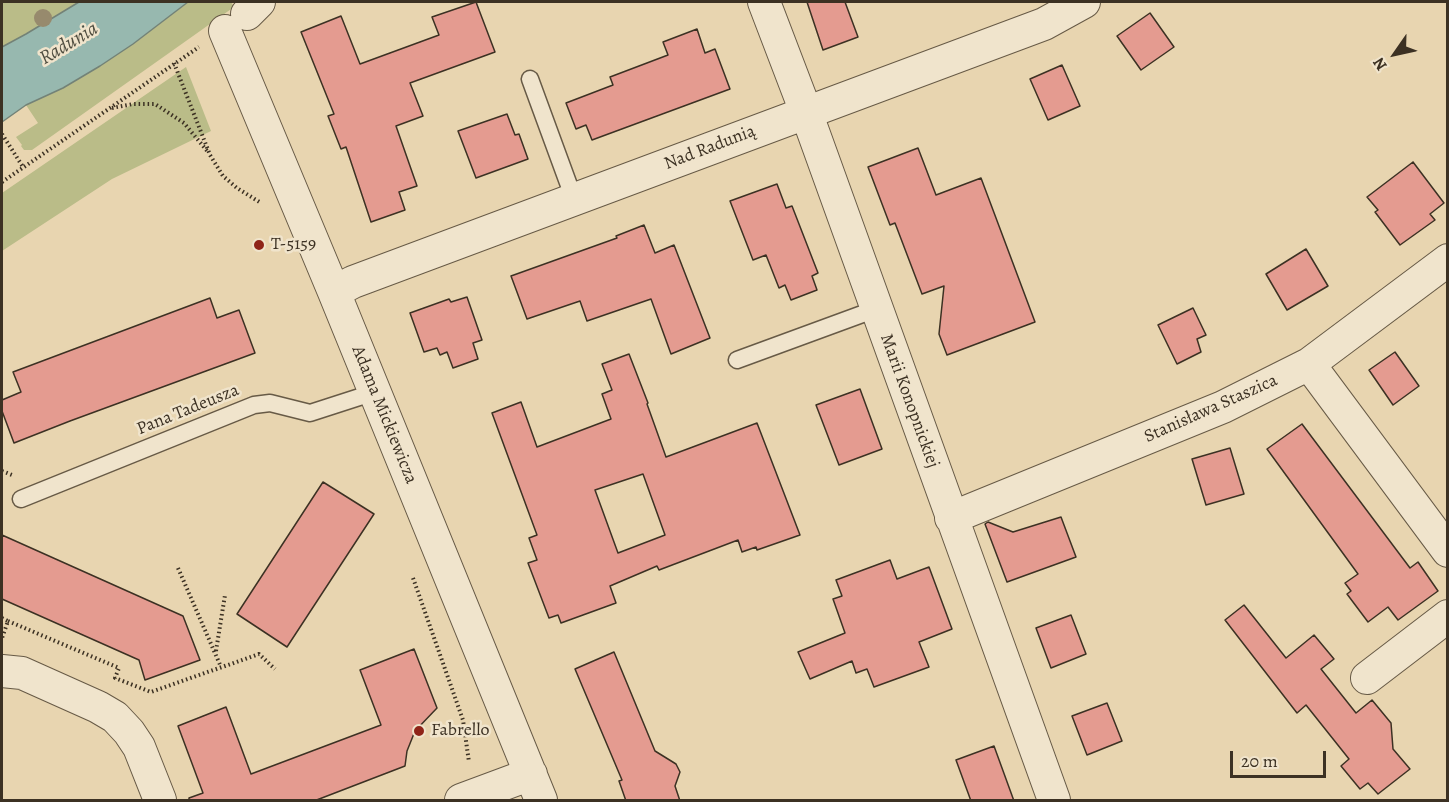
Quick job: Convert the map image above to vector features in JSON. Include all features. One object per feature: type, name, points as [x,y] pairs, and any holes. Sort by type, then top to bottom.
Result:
[{"type":"street","name":"Marii Konopnickiej","points":[[764,2],[806,112],[1054,801]]},
{"type":"street","name":"Nad Radunią","points":[[334,291],[1044,24],[1084,2]]},
{"type":"street","name":"Adama Mickiewicza","points":[[244,15],[334,291],[536,787]]},
{"type":"street","name":"Stanisława Staszica","points":[[951,518],[1223,407],[1309,364],[1448,260]]},
{"type":"street","points":[[1309,364],[1448,551]]},
{"type":"street","points":[[1367,678],[1448,616]]},
{"type":"street","points":[[2,671],[22,673],[115,717],[139,747],[160,801]]},
{"type":"street","points":[[461,801],[536,787]]},
{"type":"lane","points":[[530,79],[574,199]]},
{"type":"lane","points":[[737,360],[876,309]]},
{"type":"lane","name":"Pana Tadeusza","points":[[21,499],[254,405],[270,403],[310,413],[375,392]]},
{"type":"path","points":[[2,182],[174,63]]},
{"type":"path","points":[[108,109],[133,104],[155,104],[184,123],[210,155]]},
{"type":"path","points":[[2,134],[23,167]]},
{"type":"path","points":[[178,568],[221,667]]},
{"type":"path","points":[[216,652],[225,595]]},
{"type":"path","points":[[2,618],[119,668],[115,678],[151,692],[259,654],[275,669]]},
{"type":"path","points":[[2,638],[8,621]]},
{"type":"green space","points":[[2,2],[79,2],[2,47]]},
{"type":"green space","points":[[188,2],[231,2],[234,7],[32,150],[24,150],[16,137],[38,123],[26,105],[63,88],[133,44]]},
{"type":"green space","points":[[186,67],[211,131],[112,179],[2,251],[2,193]]},
{"type":"water","name":"Radunia","points":[[79,2],[188,2],[100,66],[63,88],[26,105],[2,122],[2,47]]},
{"type":"building","points":[[476,2],[495,52],[410,83],[423,116],[396,126],[417,186],[399,192],[405,210],[371,222],[346,147],[341,149],[328,116],[334,114],[301,32],[341,16],[360,64],[439,35],[432,17]]},
{"type":"building","points":[[807,2],[845,2],[858,37],[823,50]]},
{"type":"building","points":[[1150,13],[1174,47],[1141,70],[1117,36]]},
{"type":"building","points":[[697,29],[705,53],[715,49],[730,89],[592,140],[586,125],[576,129],[566,103],[613,85],[610,77],[668,55],[663,42]]},
{"type":"building","points":[[1062,65],[1080,106],[1048,120],[1030,79]]},
{"type":"building","points":[[507,114],[515,135],[519,134],[528,159],[476,178],[458,131]]},
{"type":"building","points":[[918,148],[936,195],[981,178],[1035,322],[947,355],[939,334],[944,286],[922,294],[895,223],[890,225],[868,167]]},
{"type":"building","points":[[1413,162],[1444,203],[1430,214],[1435,220],[1400,245],[1375,212],[1378,210],[1367,197]]},
{"type":"building","points":[[777,184],[786,208],[792,206],[818,273],[812,276],[817,290],[791,300],[785,285],[779,288],[766,255],[753,260],[730,201]]},
{"type":"building","points":[[644,225],[655,253],[674,245],[710,338],[671,354],[651,299],[587,321],[580,301],[527,319],[511,276],[617,238],[616,236]]},
{"type":"building","points":[[1306,249],[1328,286],[1287,310],[1266,274]]},
{"type":"building","points":[[467,297],[482,340],[473,343],[478,359],[453,368],[447,352],[440,355],[437,348],[424,352],[410,313],[449,299],[451,302]]},
{"type":"building","points":[[210,298],[217,318],[239,310],[255,353],[14,443],[2,411],[2,400],[21,392],[13,372]]},
{"type":"building","points":[[1193,308],[1206,335],[1197,339],[1201,352],[1177,364],[1158,325]]},
{"type":"building","points":[[1395,352],[1419,386],[1393,405],[1369,370]]},
{"type":"building","points":[[629,354],[666,457],[757,423],[800,535],[757,550],[756,547],[742,552],[738,540],[659,570],[657,566],[610,586],[616,603],[561,623],[558,615],[549,618],[528,563],[537,560],[529,538],[537,535],[492,413],[521,402],[537,447],[611,419],[602,394],[612,390],[602,364]],"holes":[[[643,474],[665,535],[618,553],[595,490]]]},
{"type":"building","points":[[860,389],[882,449],[839,465],[816,405]]},
{"type":"building","points":[[1302,424],[1410,568],[1418,562],[1438,591],[1398,620],[1388,607],[1368,622],[1347,594],[1351,591],[1345,583],[1358,574],[1267,449]]},
{"type":"building","points":[[1230,448],[1244,494],[1206,505],[1192,459]]},
{"type":"building","points":[[323,482],[374,514],[287,647],[237,614]]},
{"type":"building","points":[[1061,517],[1076,557],[1007,582],[985,524],[988,522],[1013,532]]},
{"type":"building","points":[[2,535],[183,616],[200,660],[145,680],[139,660],[2,599]]},
{"type":"building","points":[[890,560],[897,579],[929,567],[952,629],[919,642],[929,667],[874,687],[867,669],[856,673],[852,661],[810,679],[798,652],[845,633],[833,599],[842,596],[836,580]]},
{"type":"building","points":[[1244,605],[1286,658],[1314,635],[1334,659],[1321,669],[1356,713],[1372,700],[1391,723],[1393,749],[1410,769],[1378,794],[1368,783],[1360,789],[1341,766],[1349,759],[1306,705],[1297,713],[1225,620]]},
{"type":"building","points":[[1071,615],[1086,654],[1051,668],[1036,628]]},
{"type":"building","points":[[414,649],[437,708],[415,731],[407,751],[405,766],[314,801],[189,801],[189,798],[203,793],[178,726],[226,707],[251,774],[381,725],[360,670]]},
{"type":"building","points":[[614,652],[655,751],[676,764],[680,772],[675,786],[680,801],[626,801],[619,781],[622,780],[575,669]]},
{"type":"building","points":[[1107,703],[1122,741],[1087,755],[1072,716]]},
{"type":"building","points":[[994,746],[1014,801],[971,801],[956,760]]},
{"type":"place","name":"T-5159","points":[[259,245]]},
{"type":"place","name":"Fabrello","points":[[419,731]]}]
